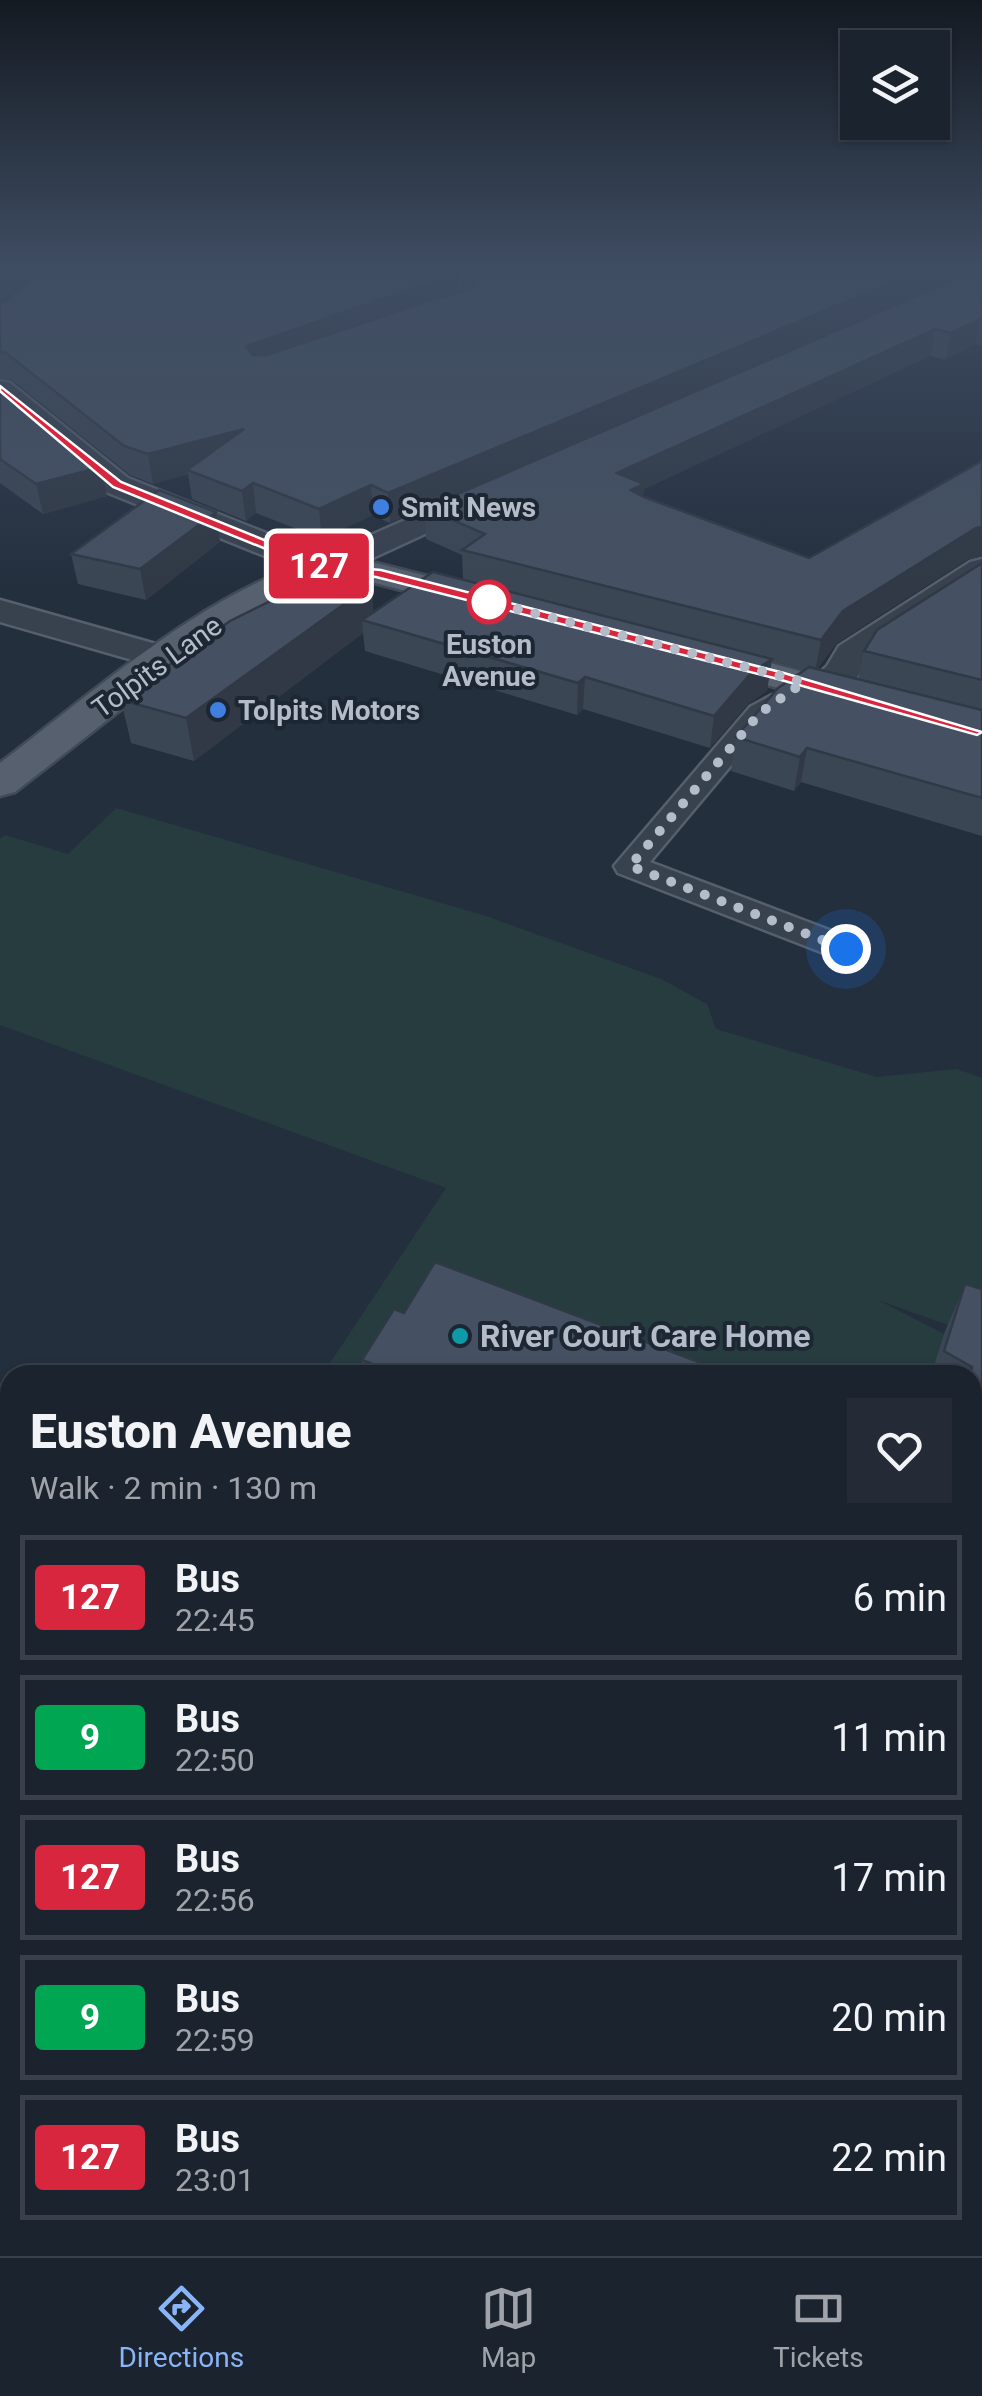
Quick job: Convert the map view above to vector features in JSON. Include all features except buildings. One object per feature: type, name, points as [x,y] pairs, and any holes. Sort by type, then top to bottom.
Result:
[{"type":"main road","points":[[324,568],[376,573],[510,607]]},
{"type":"main road","name":"Tolpits Lane","points":[[2,782],[164,658],[254,597],[324,568]]},
{"type":"main road","points":[[664,646],[982,732]]},
{"type":"street","points":[[0,389],[117,484],[324,568],[528,476]]},
{"type":"street","points":[[813,685],[842,673],[852,654],[982,570]]},
{"type":"street","points":[[0,611],[164,658]]},
{"type":"lane","points":[[813,685],[760,713],[630,866],[846,949]]},
{"type":"green space","points":[[116,808],[486,916],[661,979],[707,1004],[716,1029],[877,1077],[957,1069],[982,1078],[982,1337],[878,1300],[944,1334],[934,1365],[329,1365],[446,1188],[0,1025],[0,839],[5,835],[68,854]]},
{"type":"bus line","name":"127","points":[[0,389],[117,484],[324,568],[376,573],[982,732]]},
{"type":"place","name":"Smit News","points":[[381,507]]},
{"type":"place","name":"Euston Avenue","points":[[489,602]]},
{"type":"place","name":"Tolpits Motors","points":[[218,710]]},
{"type":"place","name":"River Court Care Home","points":[[460,1336]]},
{"type":"route","points":[[489,602],[486,601],[804,682],[760,713],[630,866],[846,949]]}]
